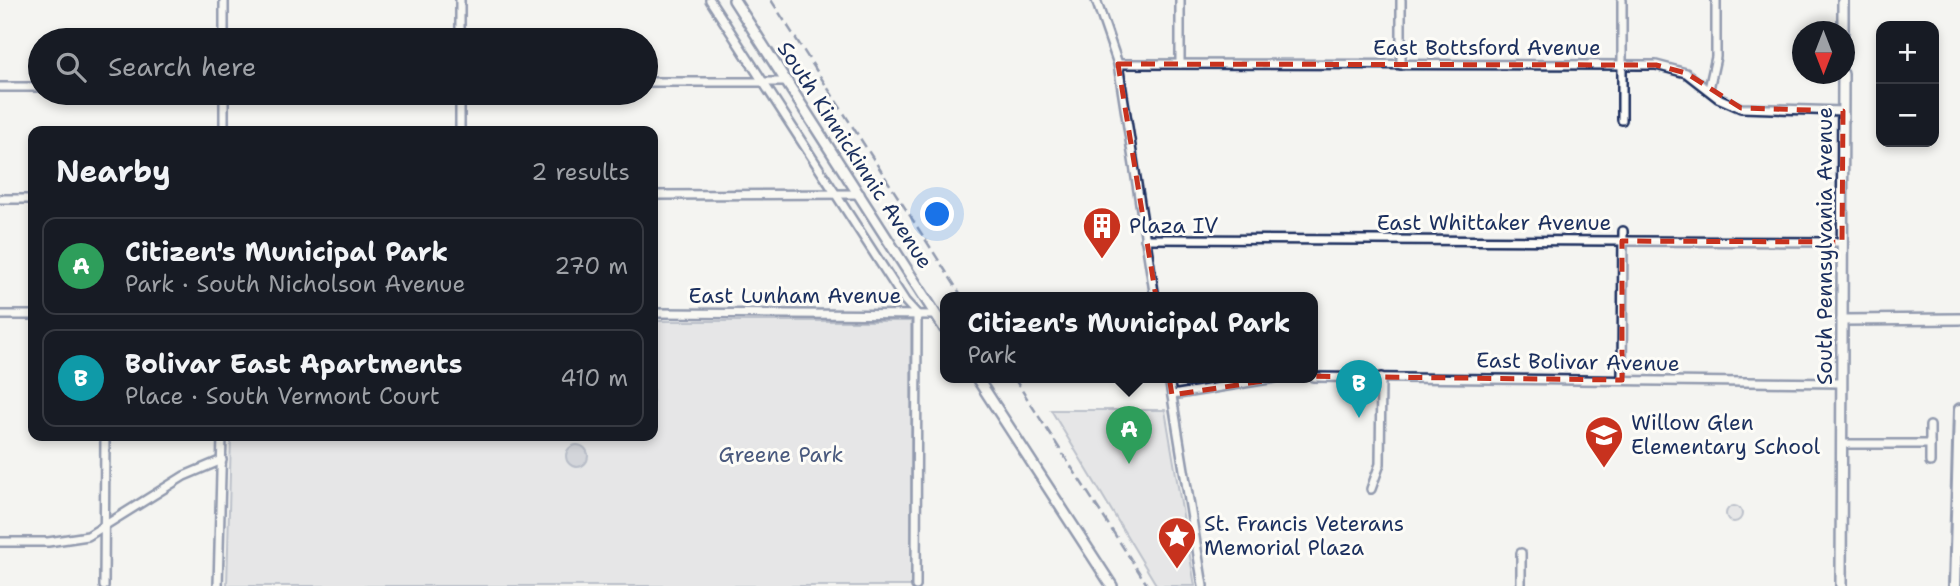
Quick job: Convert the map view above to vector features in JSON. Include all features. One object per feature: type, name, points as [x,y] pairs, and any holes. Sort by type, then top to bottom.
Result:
[{"type":"main road","points":[[1955,586],[1960,410]]},
{"type":"street","points":[[224,0],[224,28]]},
{"type":"street","points":[[460,0],[460,28]]},
{"type":"street","name":"South Kinnickinnic Avenue","points":[[710,0],[905,301],[917,314]]},
{"type":"street","name":"South Kinnickinnic Avenue","points":[[734,0],[940,321]]},
{"type":"street","points":[[1096,0],[1118,64],[1154,292]]},
{"type":"street","points":[[1180,0],[1180,64]]},
{"type":"street","points":[[1401,0],[1401,65]]},
{"type":"street","points":[[1622,0],[1622,120]]},
{"type":"street","points":[[1709,89],[1716,57],[1716,0]]},
{"type":"street","points":[[1843,0],[1843,21]]},
{"type":"street","name":"East Bottsford Avenue","points":[[1118,64],[1674,68],[1699,80],[1730,105],[1751,110],[1843,111]]},
{"type":"street","points":[[658,82],[788,82]]},
{"type":"street","name":"South Pennsylvania Avenue","points":[[1841,586],[1843,84]]},
{"type":"street","points":[[0,87],[28,87]]},
{"type":"street","points":[[224,105],[224,126]]},
{"type":"street","points":[[460,105],[460,126]]},
{"type":"street","points":[[658,195],[860,194]]},
{"type":"street","points":[[0,199],[28,199]]},
{"type":"street","points":[[1622,380],[1623,230]]},
{"type":"street","name":"East Whittaker Avenue","points":[[1145,239],[1842,242]]},
{"type":"street","name":"East Lunham Avenue","points":[[658,313],[936,315]]},
{"type":"street","points":[[916,586],[917,314]]},
{"type":"street","points":[[0,315],[28,315]]},
{"type":"street","points":[[1842,320],[1960,319]]},
{"type":"street","name":"East Bolivar Avenue","points":[[1318,377],[1842,383]]},
{"type":"street","points":[[1371,489],[1380,464],[1381,377]]},
{"type":"street","points":[[980,383],[1111,586]]},
{"type":"street","points":[[1170,383],[1203,586]]},
{"type":"street","points":[[1172,396],[1246,383]]},
{"type":"street","points":[[1930,426],[1930,462]]},
{"type":"street","points":[[104,441],[104,586]]},
{"type":"street","points":[[218,586],[222,441]]},
{"type":"street","points":[[1842,444],[1930,444]]},
{"type":"street","points":[[0,542],[68,541],[88,536],[184,476],[222,460]]},
{"type":"street","points":[[1521,553],[1521,586]]},
{"type":"highlighted area","points":[[1118,64],[1656,65],[1686,73],[1741,108],[1843,111],[1842,242],[1622,241],[1622,380],[1296,376],[1172,395]]},
{"type":"green space","name":"Greene Park","points":[[658,321],[911,321],[911,586],[227,586],[231,441],[658,441]]},
{"type":"green space","points":[[1051,410],[1165,410],[1195,586],[1157,586]]},
{"type":"green space","points":[[1734,506],[1740,508],[1740,520],[1734,522],[1728,520],[1726,514],[1728,508]]},
{"type":"water","points":[[577,445],[587,452],[588,456],[581,466],[577,467],[567,460],[566,456],[573,446]]},
{"type":"railway","points":[[771,0],[959,292]]},
{"type":"railway","points":[[1017,383],[1148,586]]},
{"type":"place","name":"Plaza IV","points":[[1102,260]]},
{"type":"place","name":"Bolivar East Apartments","points":[[1359,418]]},
{"type":"place","name":"Citizen's Municipal Park","points":[[1129,464]]},
{"type":"place","name":"Willow Glen Elementary School","points":[[1604,469]]},
{"type":"place","name":"St. Francis Veterans Memorial Plaza","points":[[1177,570]]}]
